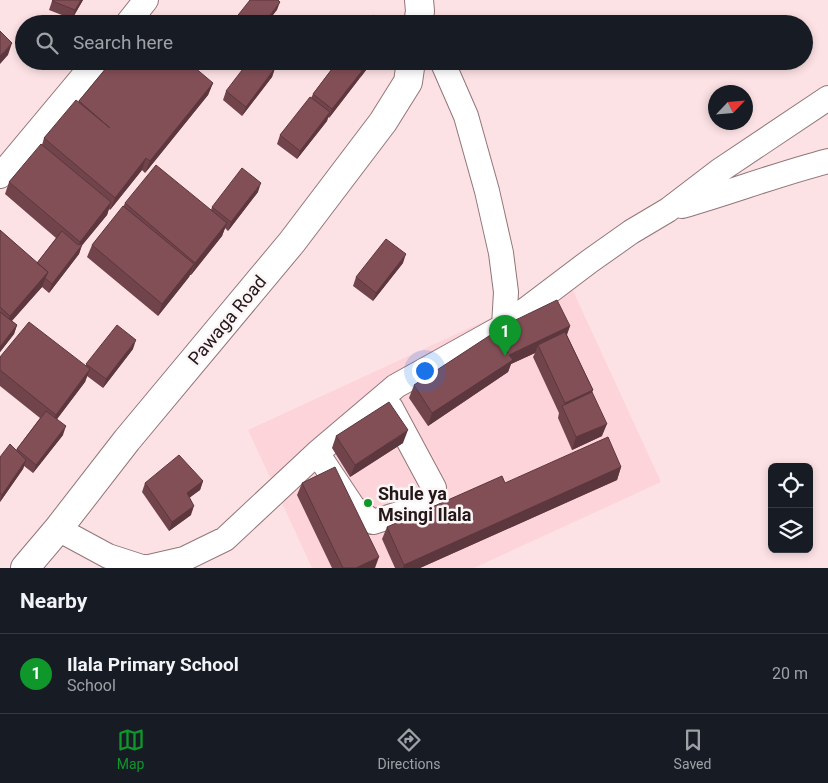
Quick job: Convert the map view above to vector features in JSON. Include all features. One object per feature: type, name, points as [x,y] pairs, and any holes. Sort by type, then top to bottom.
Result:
[{"type":"main road","name":"Pawaga Road","points":[[25,568],[58,529],[127,440],[292,242],[383,122],[408,82],[410,70]]},
{"type":"street","points":[[134,15],[146,0]]},
{"type":"street","points":[[0,176],[88,70]]},
{"type":"street","points":[[446,70],[466,116],[487,191],[501,253],[506,292],[504,326]]},
{"type":"street","points":[[58,529],[108,556],[145,568],[184,559],[225,539],[317,453],[396,386],[504,326],[631,232],[668,210],[719,172],[828,98]]},
{"type":"street","points":[[668,210],[726,194],[795,170],[828,161]]},
{"type":"street","points":[[317,453],[353,508],[373,522],[430,502],[434,488],[385,396]]},
{"type":"shaded area","points":[[569,282],[661,482],[474,568],[312,568],[248,430]]},
{"type":"building","points":[[53,0],[81,0],[75,10]]},
{"type":"building","points":[[250,0],[278,0],[280,2],[270,15],[238,15]]},
{"type":"building","points":[[0,31],[12,43],[0,56]]},
{"type":"building","points":[[105,70],[198,70],[213,83],[150,161],[146,158],[115,198],[44,138],[76,100],[110,128],[79,101]]},
{"type":"building","points":[[242,70],[274,70],[246,107],[226,91]]},
{"type":"building","points":[[331,70],[362,71],[332,109],[313,94]]},
{"type":"building","points":[[310,97],[330,112],[300,151],[280,135]]},
{"type":"building","points":[[41,144],[111,202],[80,242],[9,182]]},
{"type":"building","points":[[156,165],[227,223],[195,263],[125,203]]},
{"type":"building","points":[[242,168],[261,183],[231,222],[212,207]]},
{"type":"building","points":[[123,206],[194,264],[162,304],[92,245]]},
{"type":"building","points":[[0,230],[48,272],[10,316],[0,307]]},
{"type":"building","points":[[62,231],[78,245],[82,245],[52,284],[45,278],[48,272],[37,263]]},
{"type":"building","points":[[386,239],[406,254],[376,293],[356,277]]},
{"type":"building","points":[[557,300],[570,326],[509,355],[513,360],[432,413],[414,385],[495,332],[508,353],[497,329]]},
{"type":"building","points":[[0,312],[17,325],[0,347]]},
{"type":"building","points":[[29,322],[90,369],[56,415],[0,370],[0,357]]},
{"type":"building","points":[[117,325],[136,340],[106,379],[86,364]]},
{"type":"building","points":[[565,332],[593,390],[565,403],[538,345]]},
{"type":"building","points":[[592,392],[607,424],[576,437],[562,406]]},
{"type":"building","points":[[389,402],[408,430],[355,465],[336,436]]},
{"type":"building","points":[[46,411],[66,426],[36,465],[17,449]]},
{"type":"building","points":[[608,437],[621,467],[404,565],[387,527],[502,476],[505,483]]},
{"type":"building","points":[[10,444],[26,460],[2,495],[0,493],[0,457]]},
{"type":"building","points":[[179,455],[203,481],[187,493],[194,506],[172,522],[145,483]]},
{"type":"building","points":[[335,467],[379,557],[356,568],[343,568],[302,483]]},
{"type":"place","name":"Ilala Primary School","points":[[505,356]]},
{"type":"place","name":"Shule ya Msingi Ilala","points":[[368,503]]}]
